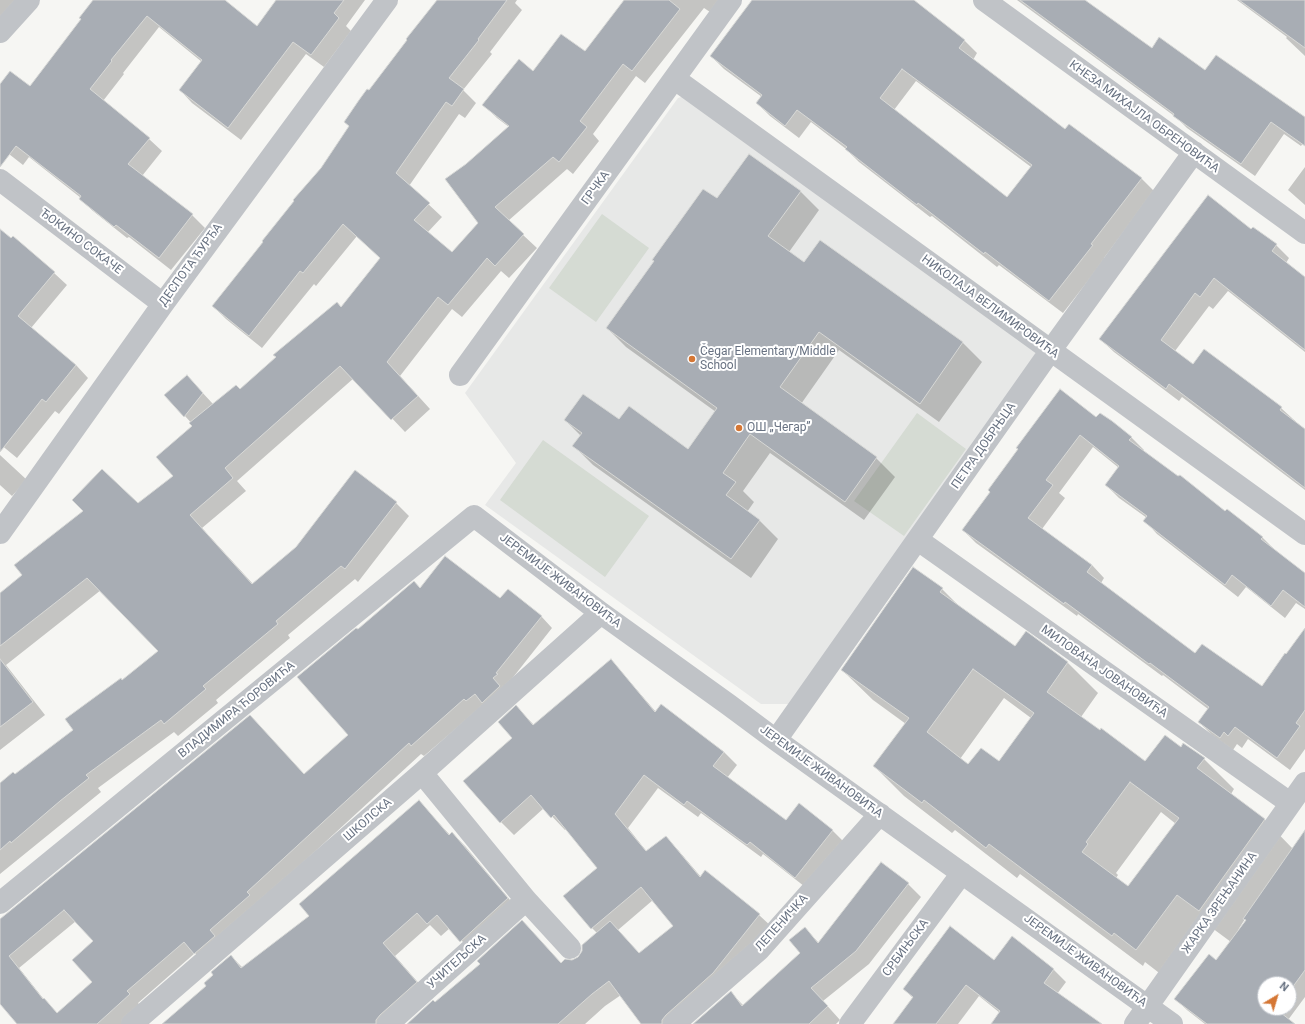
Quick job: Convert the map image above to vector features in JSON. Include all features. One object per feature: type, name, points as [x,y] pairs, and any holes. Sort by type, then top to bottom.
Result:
[{"type":"street","points":[[0,32],[29,0]]},
{"type":"street","name":"ДЕСПОТА ЂУРЂА","points":[[0,533],[163,304],[387,0]]},
{"type":"street","name":"ГРЧКА","points":[[460,375],[732,0]]},
{"type":"street","name":"КНЕЗА МИХАЈЛА ОБРЕНОВИЋА","points":[[984,0],[1305,233]]},
{"type":"street","name":"НИКОЛАЈА ВЕЛИМИРОВИЋА","points":[[675,79],[1305,534]]},
{"type":"street","name":"ПЕТРА ДОБРЊЦА","points":[[776,740],[1051,350],[1194,152]]},
{"type":"street","name":"ЂОКИНО СОКАЧЕ","points":[[0,180],[163,304]]},
{"type":"street","name":"ЈЕРЕМИЈЕ ЖИВАНОВИЋА","points":[[474,516],[602,613],[776,740],[1172,1024]]},
{"type":"street","name":"ВЛАДИМИРА ЋОРОВИЋА","points":[[0,903],[474,516]]},
{"type":"street","name":"МИЛОВАНА ЈОВАНОВИЋА","points":[[918,540],[1290,803]]},
{"type":"street","name":"ШКОЛСКА","points":[[132,1024],[422,773],[602,613]]},
{"type":"street","points":[[422,773],[526,900],[570,948]]},
{"type":"street","name":"ЖАРКА ЗРЕЊАНИНА","points":[[1135,1024],[1305,783]]},
{"type":"street","name":"ЛЕПЕНИЧКА","points":[[674,1024],[759,950],[880,814]]},
{"type":"street","name":"СРБИЊСКА","points":[[850,1024],[962,873]]},
{"type":"street","name":"УЧИТЕЉСКА","points":[[388,1024],[526,900]]},
{"type":"shaded area","name":"ОШ „Чегар”","points":[[691,94],[1043,350],[791,704],[761,704],[485,505],[516,463],[465,393],[678,98]]},
{"type":"shaded area","points":[[602,214],[649,248],[596,322],[549,288]]},
{"type":"shaded area","points":[[917,413],[966,449],[904,536],[854,501]]},
{"type":"shaded area","points":[[543,440],[649,516],[605,577],[500,500]]},
{"type":"building","points":[[93,0],[225,0],[257,26],[276,0],[344,0],[334,13],[339,18],[311,55],[293,42],[228,128],[179,90],[202,60],[147,16],[111,60],[112,61],[90,89],[150,138],[128,164],[193,214],[159,258],[116,225],[114,227],[79,199],[81,196],[16,146],[0,167],[0,84],[10,71],[30,86],[81,19],[79,18]]},
{"type":"building","points":[[437,0],[507,0],[478,39],[479,40],[449,78],[464,89],[452,106],[446,102],[396,173],[430,203],[414,220],[452,252],[478,223],[445,179],[466,164],[509,126],[482,105],[519,59],[533,71],[561,34],[585,51],[624,0],[669,0],[680,9],[632,71],[623,64],[580,121],[587,127],[559,162],[553,157],[495,207],[524,234],[495,266],[487,258],[448,305],[438,297],[387,362],[418,396],[391,420],[340,366],[225,468],[233,478],[190,515],[252,584],[296,547],[355,470],[397,502],[345,569],[341,566],[276,621],[278,624],[203,686],[206,689],[164,724],[161,720],[86,775],[89,778],[11,843],[10,841],[0,850],[0,783],[13,772],[15,774],[73,730],[65,719],[121,678],[122,680],[158,651],[87,578],[0,646],[0,593],[22,575],[14,565],[83,511],[72,500],[102,469],[138,503],[173,476],[156,457],[192,426],[189,423],[236,385],[240,389],[276,357],[273,355],[337,302],[341,307],[380,258],[343,224],[303,273],[300,271],[249,336],[212,306],[263,242],[262,241],[294,201],[293,200],[321,168],[349,126],[344,122],[359,100],[367,89],[369,90],[407,40],[406,39]]},
{"type":"building","points":[[752,0],[914,0],[965,40],[959,48],[1065,129],[1069,124],[1142,178],[1091,244],[1093,245],[1049,301],[985,252],[984,254],[918,203],[917,205],[845,149],[847,147],[797,110],[785,126],[756,103],[762,95],[710,56]],"holes":[[[902,69],[1032,165],[1007,197],[880,98]]]},
{"type":"building","points":[[1020,0],[1085,0],[1152,48],[1159,37],[1205,70],[1216,55],[1305,117],[1305,146],[1271,122],[1241,164],[1173,116],[1174,114]]},
{"type":"building","points":[[1239,0],[1305,0],[1305,48]]},
{"type":"building","name":"Čegar Elementary/Middle School","points":[[749,154],[801,191],[768,236],[804,262],[820,240],[963,342],[920,404],[819,332],[780,387],[877,457],[845,502],[750,434],[723,473],[736,482],[726,495],[760,520],[731,559],[572,446],[582,433],[564,420],[583,394],[619,419],[629,406],[688,449],[717,408],[606,328],[703,189],[717,198]]},
{"type":"building","points":[[1208,195],[1251,229],[1253,227],[1277,244],[1272,251],[1305,277],[1305,350],[1214,278],[1200,297],[1195,293],[1161,340],[1193,364],[1204,349],[1282,407],[1280,410],[1305,429],[1305,488],[1169,384],[1166,389],[1099,339]]},
{"type":"building","points":[[0,229],[11,238],[13,236],[55,272],[18,316],[76,365],[46,402],[42,399],[0,452]]},
{"type":"building","points":[[187,375],[203,393],[184,417],[164,395]]},
{"type":"building","points":[[1060,389],[1096,417],[1100,413],[1112,421],[1132,437],[1129,440],[1178,476],[1180,475],[1225,511],[1227,509],[1263,537],[1261,539],[1305,573],[1305,607],[1283,590],[1271,606],[1232,575],[1225,585],[1143,521],[1147,516],[1105,485],[1119,466],[1080,435],[1046,480],[1053,485],[1028,518],[1092,565],[1087,572],[1195,653],[1202,644],[1262,686],[1305,628],[1305,710],[1296,723],[1300,726],[1277,758],[1235,727],[1228,736],[1224,732],[1220,738],[1198,722],[1209,707],[1065,602],[1064,604],[962,530],[990,492],[988,490],[1018,449],[1016,448]]},
{"type":"building","points":[[445,556],[500,598],[508,589],[542,616],[496,673],[498,674],[493,678],[500,686],[482,703],[475,694],[466,701],[464,699],[411,746],[409,743],[247,892],[250,895],[210,930],[215,936],[194,954],[184,942],[127,991],[130,994],[97,1024],[17,1024],[0,1004],[0,919],[250,715],[304,774],[348,735],[297,677],[356,628],[358,629],[414,581],[420,588]],"holes":[[[64,910],[93,941],[72,960],[92,982],[57,1013],[44,998],[43,999],[9,956]]]},
{"type":"building","points":[[913,567],[943,588],[940,592],[1015,646],[1026,631],[1068,662],[1047,692],[1100,730],[1101,728],[1145,761],[1165,735],[1181,747],[1183,743],[1205,758],[1197,768],[1265,819],[1199,911],[1177,895],[1136,950],[1114,933],[1112,936],[989,844],[986,848],[924,800],[922,803],[873,766],[909,718],[841,670]],"holes":[[[973,669],[1034,713],[999,761],[981,748],[968,764],[927,732]],[[1130,782],[1179,818],[1128,886],[1082,852],[1088,844],[1086,842]]]},
{"type":"building","points":[[0,659],[33,702],[0,727]]},
{"type":"building","points":[[611,659],[655,712],[661,704],[724,752],[713,766],[786,820],[799,803],[833,830],[795,878],[750,842],[747,845],[687,801],[684,805],[644,775],[615,814],[646,851],[666,836],[700,877],[705,870],[760,914],[713,973],[666,1015],[662,1020],[662,1024],[641,1024],[609,981],[558,1024],[407,1024],[433,1000],[435,1002],[480,964],[477,961],[522,920],[561,963],[565,959],[572,960],[578,957],[582,951],[582,945],[610,921],[639,953],[673,926],[641,887],[591,929],[563,896],[597,868],[554,815],[551,818],[531,795],[500,823],[463,781],[512,738],[498,722],[516,705],[533,725]]},
{"type":"building","points":[[419,800],[449,835],[452,832],[508,898],[460,942],[437,915],[427,924],[417,913],[383,943],[417,982],[380,1015],[376,1020],[376,1024],[162,1024],[206,986],[204,983],[213,975],[211,972],[231,955],[241,968],[309,916],[299,904]]},
{"type":"building","points":[[1305,830],[1305,970],[1297,981],[1297,976],[1257,976],[1257,1016],[1285,1016],[1295,1024],[1207,1024],[1174,999],[1209,954],[1216,960],[1246,920],[1243,919]]},
{"type":"building","points":[[881,862],[909,883],[856,951],[811,988],[828,1006],[809,1024],[693,1024],[731,991],[742,1006],[800,953],[789,940],[805,927],[818,943]]},
{"type":"building","points":[[950,926],[994,960],[1012,936],[1054,969],[1044,983],[1102,1024],[991,1024],[1000,1011],[966,985],[936,1024],[893,1024],[913,997],[903,989]]},
{"type":"place","name":"Čegar Elementary/Middle School","points":[[692,359]]},
{"type":"place","name":"ОШ „Чегар”","points":[[739,428]]}]
